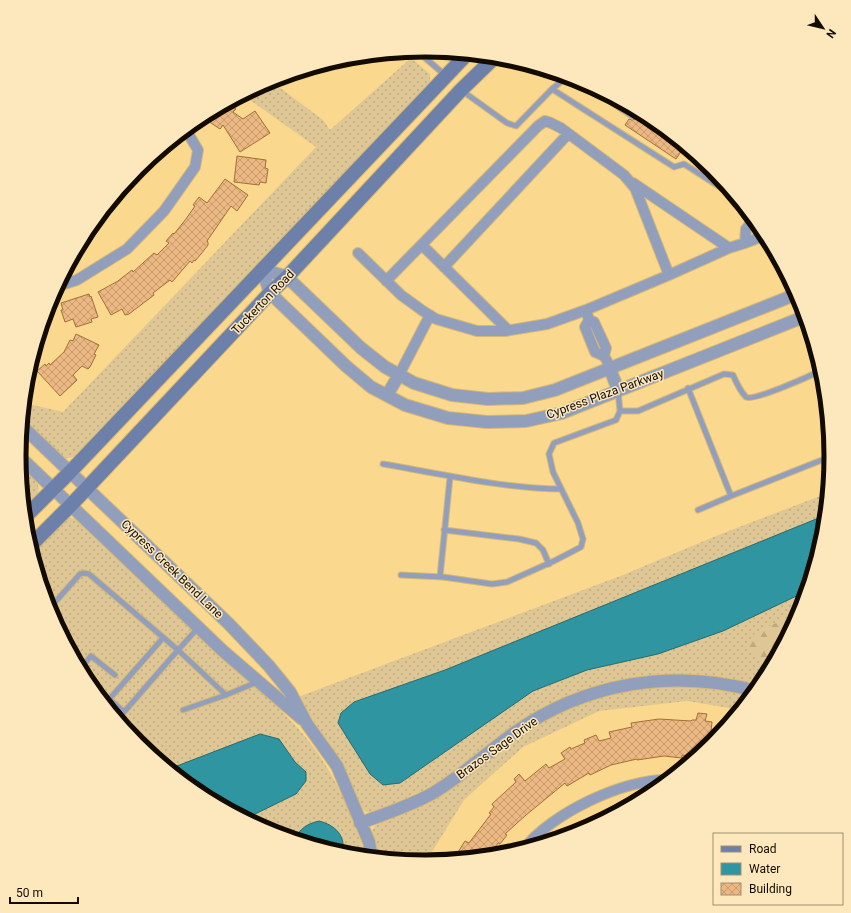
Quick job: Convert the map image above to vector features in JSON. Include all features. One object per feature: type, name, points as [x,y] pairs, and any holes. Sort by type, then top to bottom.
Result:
[{"type":"main road","name":"Tuckerton Road","points":[[30,512],[70,472],[462,59]]},
{"type":"main road","name":"Tuckerton Road","points":[[36,540],[70,506],[490,62]]},
{"type":"main road","points":[[446,76],[462,90]]},
{"type":"street","points":[[386,281],[538,126],[545,121],[551,123],[568,134],[631,181],[729,248]]},
{"type":"street","points":[[444,267],[568,134]]},
{"type":"street","points":[[65,284],[77,280],[127,249],[164,211],[195,167],[198,150],[189,135]]},
{"type":"street","points":[[631,181],[670,274]]},
{"type":"street","points":[[745,243],[746,229],[750,224]]},
{"type":"street","points":[[358,253],[401,295],[436,319],[477,331],[508,330],[547,324],[588,315],[670,274],[729,248],[759,237]]},
{"type":"street","points":[[422,245],[508,330]]},
{"type":"street","name":"Cypress Plaza Parkway","points":[[262,269],[287,277],[385,368],[414,383],[452,395],[488,399],[523,398],[556,390],[792,297]]},
{"type":"street","name":"Cypress Plaza Parkway","points":[[262,269],[270,293],[346,366],[372,387],[405,405],[448,418],[487,422],[526,421],[562,412],[800,318]]},
{"type":"street","points":[[387,395],[430,315]]},
{"type":"street","points":[[588,315],[594,322],[606,348],[604,356],[618,390]]},
{"type":"street","name":"Cypress Creek Bend Lane","points":[[27,431],[250,645],[269,666],[290,692],[307,724],[337,766],[369,842],[371,853]]},
{"type":"street","name":"Cypress Creek Bend Lane","points":[[26,463],[198,627],[307,724]]},
{"type":"street","name":"Brazos Sage Drive","points":[[360,823],[409,805],[432,793],[458,777],[514,733],[537,718],[567,702],[620,686],[666,680],[720,684],[749,690]]},
{"type":"street","points":[[531,842],[566,812],[597,797],[628,785],[657,781]]},
{"type":"lane","points":[[424,57],[446,76]]},
{"type":"lane","points":[[462,90],[507,123],[516,126],[552,89],[562,81]]},
{"type":"lane","points":[[552,89],[674,167],[684,164],[721,188]]},
{"type":"lane","points":[[622,109],[632,116]]},
{"type":"lane","points":[[620,411],[638,411],[688,388],[724,374],[733,375],[746,397],[751,399],[774,391],[816,373]]},
{"type":"lane","points":[[688,388],[731,496]]},
{"type":"lane","points":[[401,575],[440,577],[492,584],[507,582],[549,564],[581,547],[583,539],[578,523],[553,472],[549,454],[554,443],[616,420],[620,411],[618,390]]},
{"type":"lane","points":[[698,510],[825,459]]},
{"type":"lane","points":[[383,464],[450,477],[534,488],[561,489]]},
{"type":"lane","points":[[440,577],[450,477]]},
{"type":"lane","points":[[444,530],[520,539],[536,543],[543,550],[549,564]]},
{"type":"lane","points":[[54,603],[80,574],[84,572],[89,574],[178,650],[226,695]]},
{"type":"lane","points":[[163,638],[109,700],[124,712],[198,627]]},
{"type":"lane","points":[[84,663],[91,656],[115,675]]},
{"type":"lane","points":[[183,710],[226,695],[257,681]]},
{"type":"green space","points":[[438,57],[453,58],[449,62],[441,60]]},
{"type":"green space","points":[[411,58],[430,74],[430,82],[427,86],[78,454],[70,458],[61,456],[27,424],[29,404],[63,412],[316,147],[248,99],[277,86],[323,120],[330,130]]},
{"type":"green space","points":[[27,471],[37,482],[38,486],[36,496],[29,505]]},
{"type":"green space","points":[[823,495],[822,509],[811,560],[804,585],[792,615],[755,633],[766,665],[753,684],[732,679],[703,675],[673,674],[644,676],[615,681],[586,689],[559,699],[533,713],[511,728],[470,761],[439,782],[411,796],[372,812],[366,812],[362,809],[333,751],[298,697],[623,575],[716,536]]},
{"type":"green space","points":[[72,518],[78,520],[277,706],[304,736],[327,767],[340,791],[352,817],[364,851],[297,835],[249,815],[204,789],[182,773],[162,757],[125,720],[93,678],[80,656],[67,633],[47,585],[37,547],[66,519]]},
{"type":"green space","points":[[792,615],[766,665],[749,648],[748,642],[755,633]]},
{"type":"green space","points":[[685,685],[714,688],[746,695],[735,709],[687,701],[599,711],[523,747],[464,800],[429,856],[377,853],[372,840],[372,835],[374,827],[378,823],[416,808],[438,796],[464,779],[520,736],[540,723],[575,706],[592,700],[628,691]]},
{"type":"water","points":[[820,517],[811,560],[801,594],[723,631],[658,654],[587,670],[533,691],[400,783],[383,785],[370,774],[338,723],[341,713],[354,702],[445,670]]},
{"type":"water","points":[[260,734],[279,739],[295,762],[306,772],[306,781],[296,794],[251,816],[204,789],[174,767]]},
{"type":"water","points":[[319,821],[335,828],[341,837],[343,847],[296,835],[306,826]]},
{"type":"building","points":[[233,107],[236,109],[233,112],[243,119],[255,111],[270,133],[240,152],[223,125],[220,129],[209,121]]},
{"type":"building","points":[[636,117],[647,124],[682,150],[676,159],[625,125],[629,119],[635,119]]},
{"type":"building","points":[[237,156],[266,160],[265,168],[268,169],[266,183],[260,182],[259,185],[234,182]]},
{"type":"building","points":[[225,179],[248,195],[237,211],[231,206],[207,241],[208,245],[201,254],[192,263],[190,261],[172,282],[170,280],[153,293],[154,295],[129,314],[125,315],[122,309],[111,315],[98,292],[118,281],[132,270],[133,272],[154,253],[157,255],[169,243],[166,241],[173,233],[174,234],[186,219],[199,197],[207,203]]},
{"type":"building","points":[[89,294],[98,317],[91,319],[92,322],[76,327],[73,319],[65,322],[61,310],[63,310],[61,303]]},
{"type":"building","points":[[76,334],[99,345],[94,354],[96,355],[90,367],[88,369],[82,366],[73,375],[77,380],[60,396],[37,371],[45,364],[46,366],[49,363],[50,365],[64,352],[70,340],[73,341]]},
{"type":"building","points":[[698,713],[707,714],[705,721],[712,722],[711,732],[714,733],[689,757],[682,755],[682,758],[664,756],[637,759],[611,765],[590,775],[589,773],[567,786],[565,783],[505,834],[507,835],[493,850],[456,855],[465,841],[469,843],[491,814],[489,813],[494,807],[492,804],[516,782],[514,779],[519,774],[525,781],[546,764],[549,768],[565,759],[561,753],[570,747],[571,749],[585,743],[584,740],[596,735],[599,741],[611,738],[609,732],[632,727],[631,723],[659,719],[696,720]]}]
